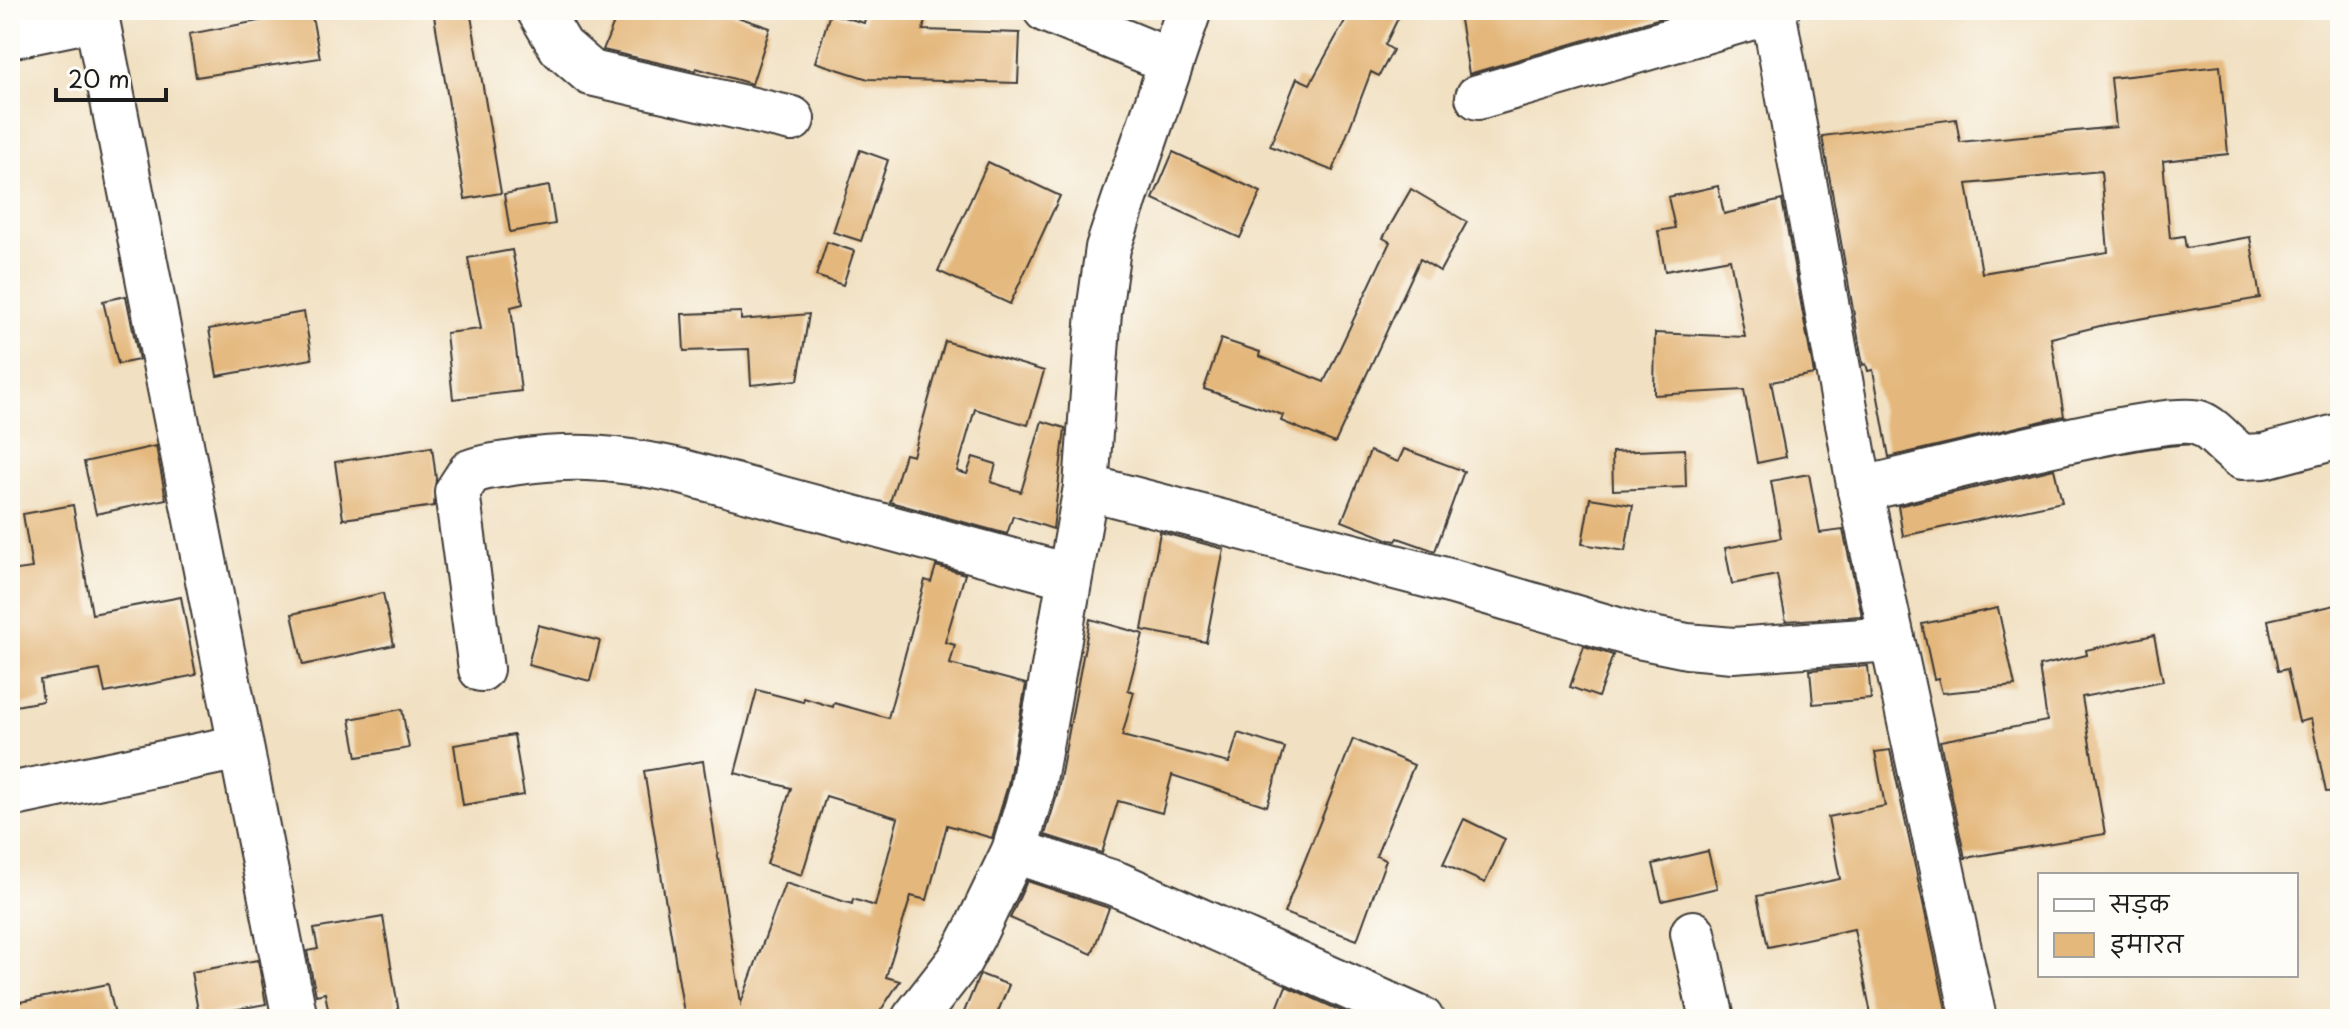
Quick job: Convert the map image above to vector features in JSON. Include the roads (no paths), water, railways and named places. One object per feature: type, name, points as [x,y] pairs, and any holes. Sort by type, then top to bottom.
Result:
[{"type":"street","points":[[539,10],[561,47],[591,73],[792,119]]},
{"type":"street","points":[[1046,10],[1170,61]]},
{"type":"street","points":[[914,1019],[960,960],[1014,851],[1032,791],[1086,487],[1099,312],[1108,248],[1189,10]]},
{"type":"street","points":[[1478,97],[1774,10],[1860,490],[1974,1019]]},
{"type":"street","points":[[10,36],[96,14],[295,1019]]},
{"type":"street","points":[[1860,490],[2106,434],[2185,421],[2202,423],[2242,457],[2264,456],[2340,436]]},
{"type":"street","points":[[481,669],[457,492],[470,472],[521,462],[566,455],[594,456],[675,470],[1068,576]]},
{"type":"street","points":[[1086,487],[1453,582],[1638,636],[1733,650],[1892,639]]},
{"type":"street","points":[[10,795],[240,747]]},
{"type":"street","points":[[1014,851],[1117,884],[1421,1019]]},
{"type":"street","points":[[1693,933],[1712,1019]]}]
